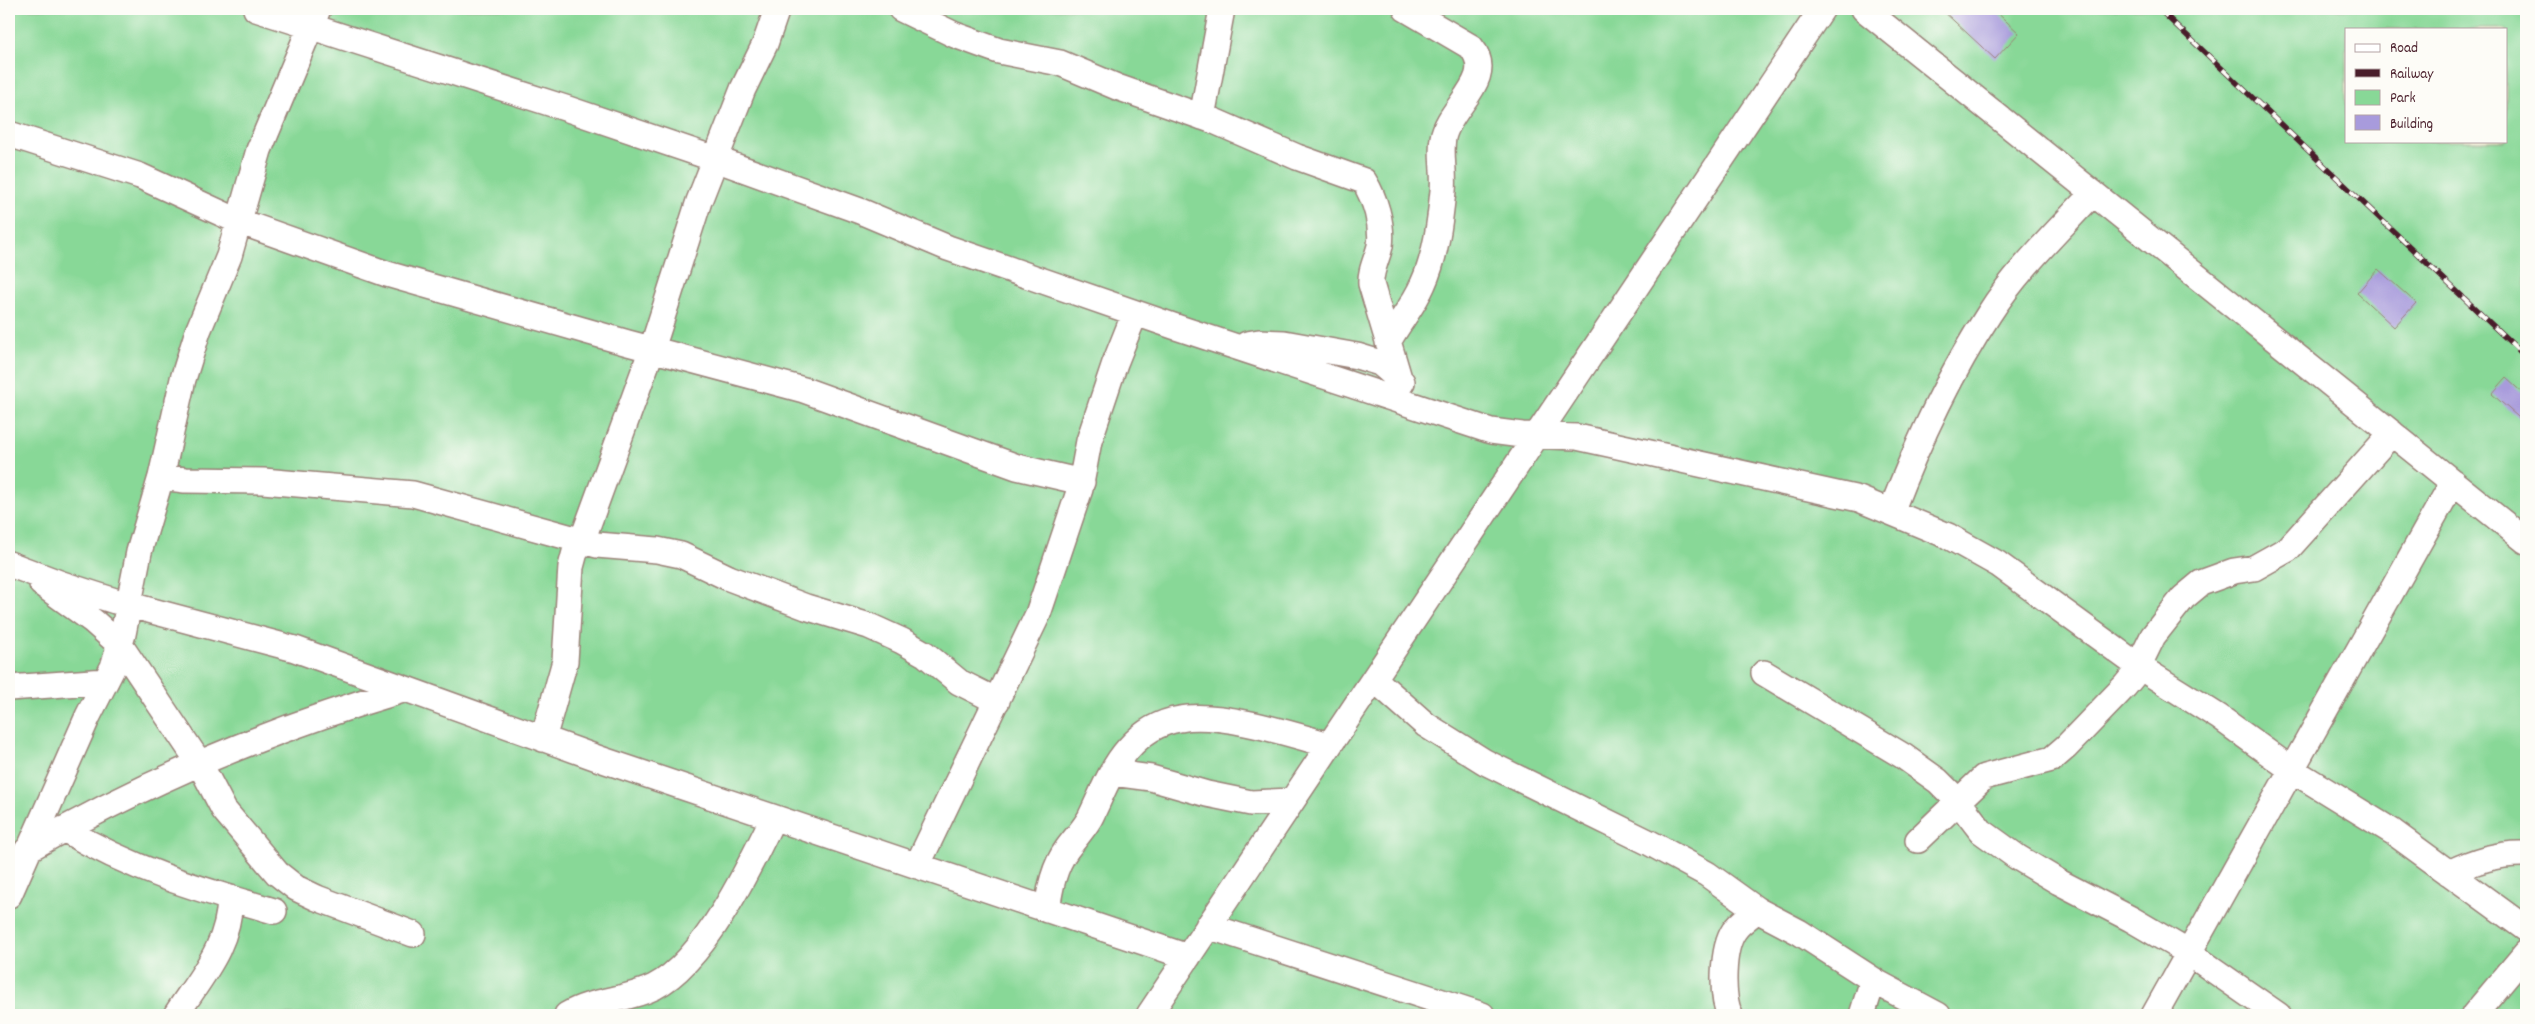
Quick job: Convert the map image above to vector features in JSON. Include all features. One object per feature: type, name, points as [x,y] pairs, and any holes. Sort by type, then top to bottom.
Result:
[{"type":"street","points":[[256,9],[314,18],[860,211],[948,248],[1235,347],[1492,431],[1577,437],[1800,485],[1858,499],[1891,512],[1948,536],[1998,564],[2138,666],[2220,717],[2292,770],[2393,832],[2526,930]]},
{"type":"street","points":[[543,739],[565,661],[571,567],[652,349],[699,201],[743,89],[765,44],[777,9]]},
{"type":"street","points":[[901,9],[955,35],[999,51],[1060,62],[1117,87],[1364,181],[1377,212],[1380,245],[1371,284],[1399,378],[1416,406]]},
{"type":"street","points":[[1202,118],[1222,9]]},
{"type":"street","points":[[1388,342],[1424,282],[1439,226],[1445,176],[1443,138],[1450,119],[1471,92],[1478,77],[1479,64],[1476,54],[1471,47],[1406,9]]},
{"type":"street","points":[[1149,1015],[1535,435],[1822,9]]},
{"type":"street","points":[[1864,9],[2526,541]]},
{"type":"street","points":[[9,895],[27,850],[106,680],[120,644],[139,552],[161,477],[183,379],[198,331],[229,256],[259,150],[314,18]]},
{"type":"street","points":[[9,134],[140,176],[238,221],[387,274],[804,390],[1017,467],[1082,482]]},
{"type":"street","points":[[1891,512],[1937,407],[1989,312],[2038,253],[2093,193]]},
{"type":"street","points":[[918,866],[1038,614],[1082,482],[1089,441],[1115,363],[1135,313]]},
{"type":"street","points":[[1235,347],[1259,342],[1308,347],[1380,363],[1399,378]]},
{"type":"street","points":[[1918,840],[1984,777],[2052,758],[2111,701],[2134,675],[2153,636],[2183,598],[2201,582],[2234,571],[2254,568],[2288,549],[2392,433]]},
{"type":"street","points":[[161,477],[202,481],[264,481],[413,494],[597,545],[657,550],[681,555],[729,578],[869,626],[925,654],[959,682],[997,702]]},
{"type":"street","points":[[2154,1015],[2453,482]]},
{"type":"street","points":[[16,566],[62,584],[128,604],[295,649],[543,739],[1188,957]]},
{"type":"street","points":[[16,566],[54,595],[93,621],[120,644],[200,764],[224,810],[271,866],[296,888],[413,934]]},
{"type":"street","points":[[1764,673],[1902,756],[1938,781],[1958,801],[1981,831],[2017,857],[2189,953],[2278,1015]]},
{"type":"street","points":[[1374,679],[1426,725],[1484,762],[1650,843],[1707,874],[1757,910],[1799,932],[1874,980],[1938,1015]]},
{"type":"street","points":[[9,688],[106,680]]},
{"type":"street","points":[[27,850],[158,781],[329,712],[406,689]]},
{"type":"street","points":[[1047,910],[1050,888],[1057,868],[1067,850],[1083,831],[1127,750],[1144,733],[1163,723],[1181,718],[1243,723],[1329,745]]},
{"type":"street","points":[[1113,773],[1151,778],[1207,794],[1251,803],[1291,801]]},
{"type":"street","points":[[567,1015],[593,1004],[636,996],[674,975],[693,956],[746,873],[773,818]]},
{"type":"street","points":[[64,829],[102,851],[161,876],[274,910]]},
{"type":"street","points":[[2449,873],[2490,857],[2508,853],[2526,854]]},
{"type":"street","points":[[176,1015],[210,966],[222,943],[229,918],[230,898]]},
{"type":"street","points":[[1730,1015],[1724,992],[1727,950],[1734,930],[1757,910]]},
{"type":"street","points":[[1208,926],[1482,1015]]},
{"type":"street","points":[[2474,1015],[2526,954]]},
{"type":"street","points":[[1862,1015],[1874,980]]},
{"type":"green space","points":[[9,9],[2526,9],[2526,1015],[9,1015]]},
{"type":"building","points":[[1941,9],[1993,9],[2019,33],[1995,59]]},
{"type":"building","points":[[2378,269],[2416,303],[2394,327],[2357,293]]},
{"type":"building","points":[[2506,378],[2526,396],[2526,424],[2492,394]]},
{"type":"railway","points":[[2159,9],[2526,357]]}]
